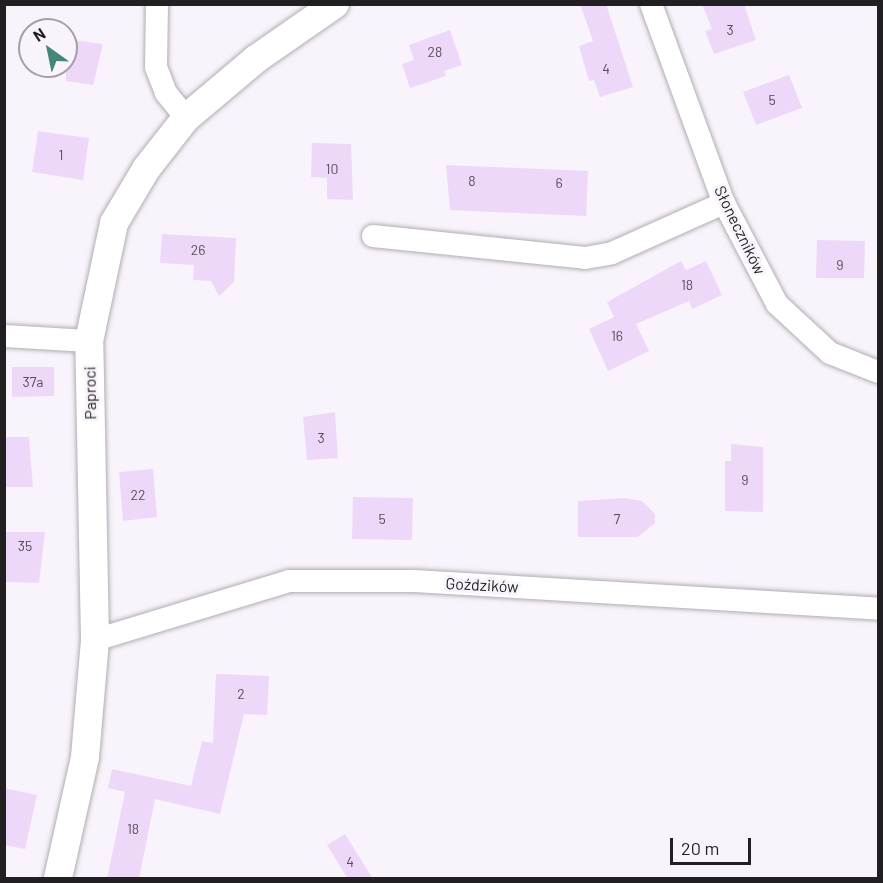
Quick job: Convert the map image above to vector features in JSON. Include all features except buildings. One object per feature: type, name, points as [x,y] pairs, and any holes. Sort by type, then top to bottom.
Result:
[{"type":"street","points":[[157,4],[156,67],[166,93],[186,118]]},
{"type":"street","name":"Paproci","points":[[58,879],[85,757],[94,640],[89,341],[114,223],[146,169],[186,118],[256,59],[335,4]]},
{"type":"street","name":"Słoneczników","points":[[651,4],[724,203],[777,304],[830,353],[879,372]]},
{"type":"street","points":[[373,236],[585,258],[612,253],[724,203]]},
{"type":"street","points":[[4,336],[89,341]]},
{"type":"street","name":"Goździków","points":[[94,640],[289,581],[413,581],[879,609]]}]
